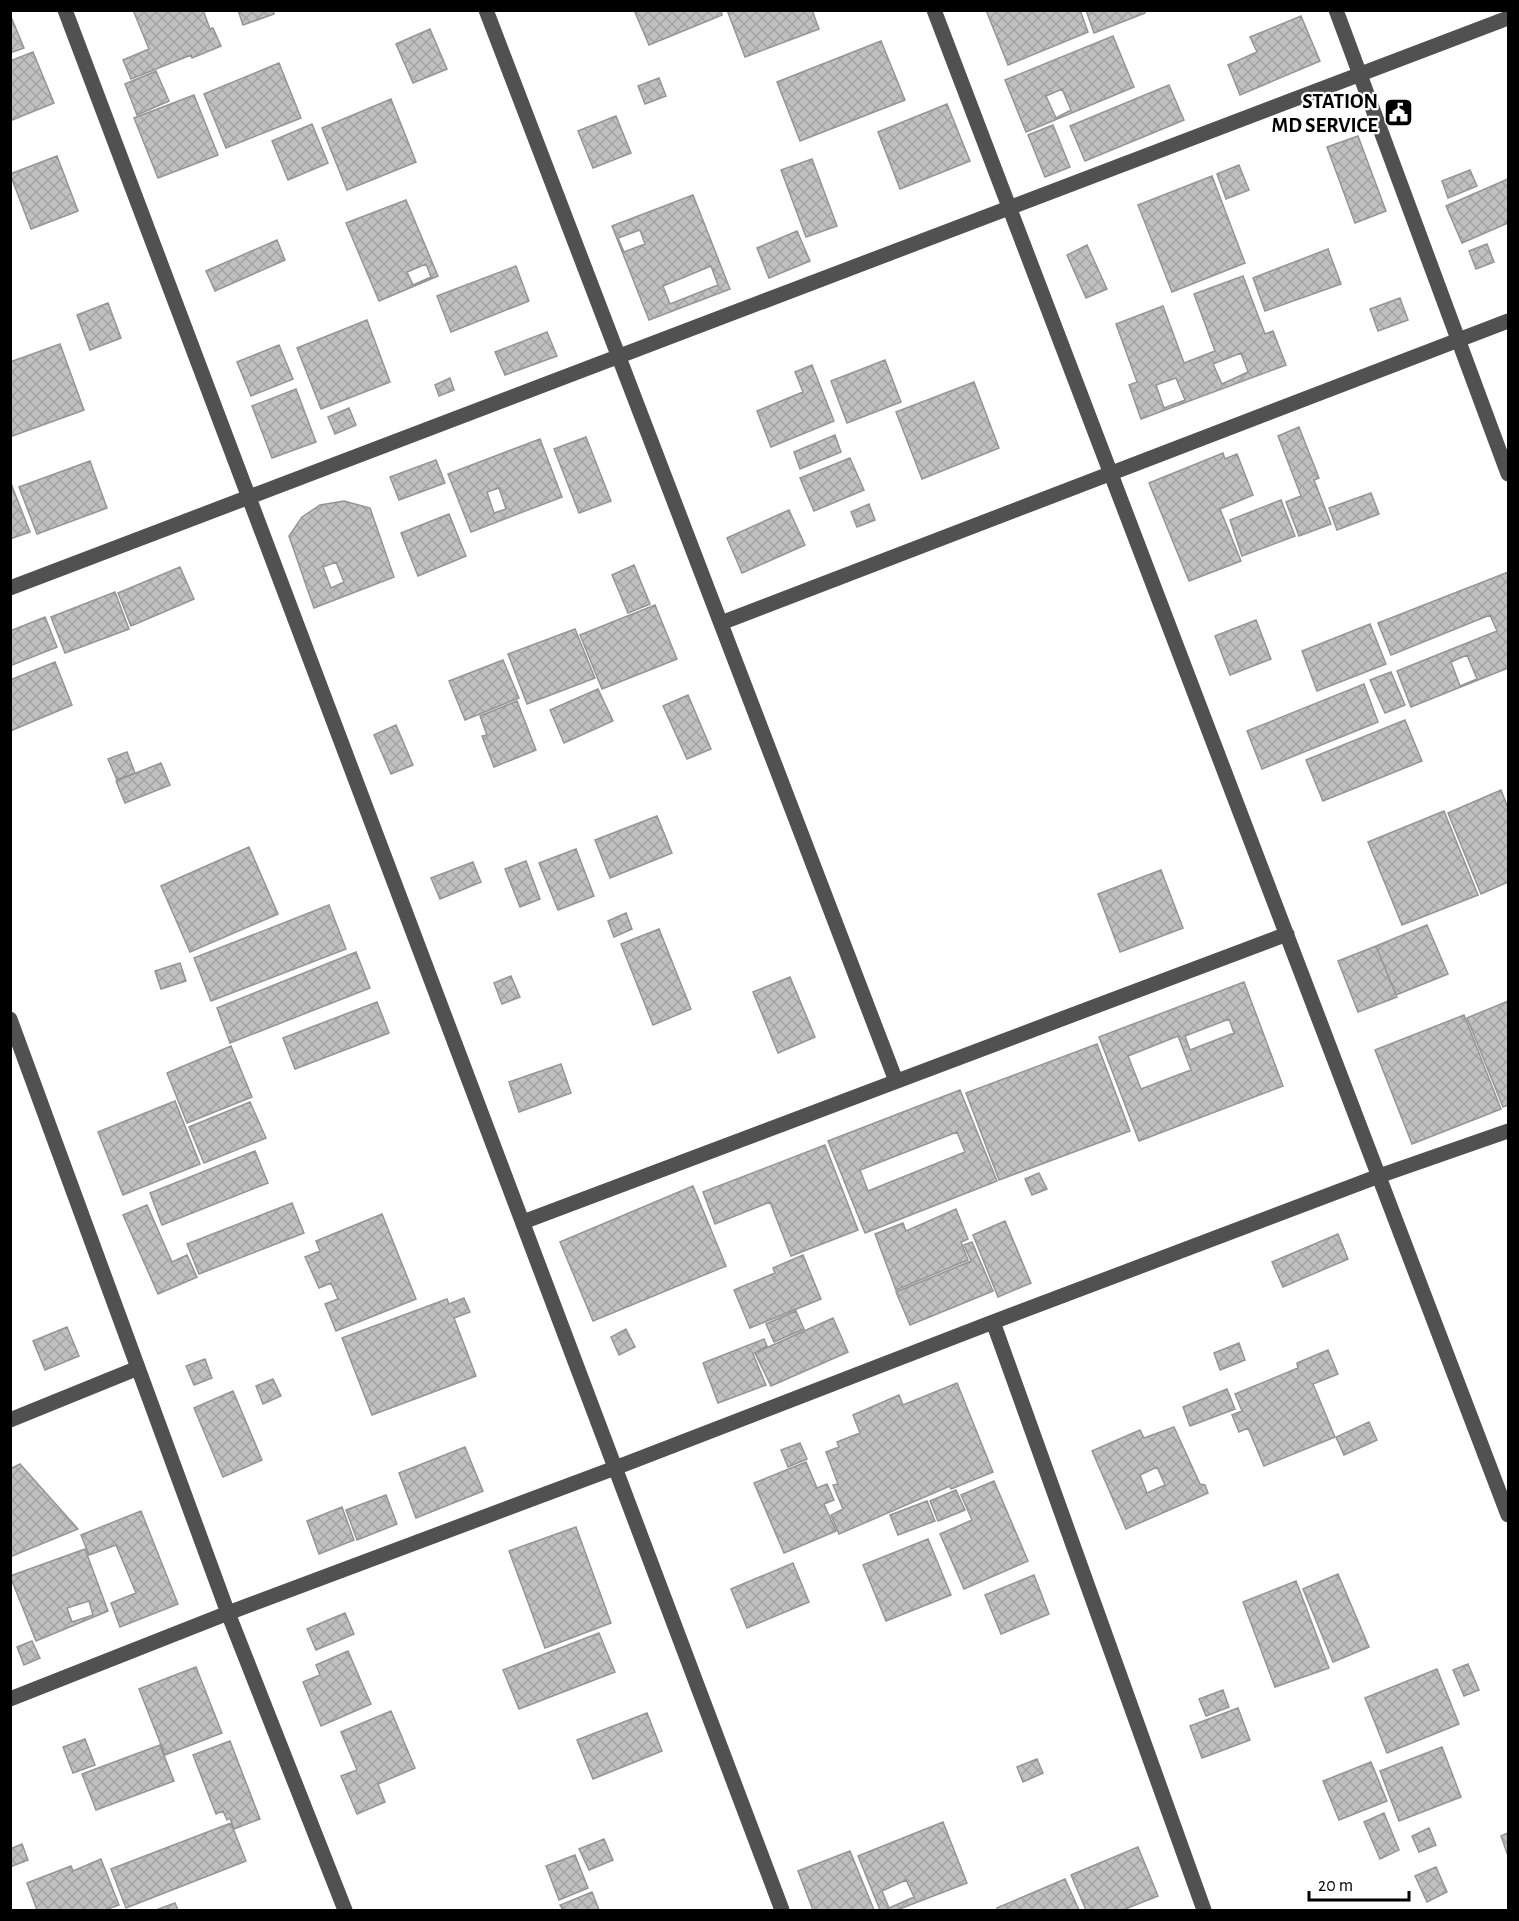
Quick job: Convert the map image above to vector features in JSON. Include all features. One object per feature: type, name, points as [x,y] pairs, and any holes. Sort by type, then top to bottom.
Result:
[{"type":"street","points":[[66,10],[782,1911]]},
{"type":"street","points":[[486,10],[896,1082]]},
{"type":"street","points":[[934,10],[1509,1515]]},
{"type":"street","points":[[1336,10],[1509,474]]},
{"type":"street","points":[[10,588],[1509,18]]},
{"type":"street","points":[[721,622],[1509,321]]},
{"type":"street","points":[[523,1222],[1287,934]]},
{"type":"street","points":[[10,1018],[228,1613],[345,1911]]},
{"type":"street","points":[[10,1699],[228,1613],[615,1468],[993,1322],[1379,1176],[1509,1131]]},
{"type":"street","points":[[993,1322],[1204,1911]]},
{"type":"street","points":[[10,1420],[138,1368]]},
{"type":"building","points":[[133,10],[203,10],[210,29],[213,28],[221,46],[192,58],[191,55],[131,79],[123,60],[149,49]]},
{"type":"building","points":[[238,10],[273,10],[274,14],[243,25]]},
{"type":"building","points":[[634,10],[721,10],[722,15],[649,45]]},
{"type":"building","points":[[727,10],[812,10],[819,29],[745,57]]},
{"type":"building","points":[[986,10],[1080,10],[1088,32],[1008,65]]},
{"type":"building","points":[[1086,10],[1144,10],[1145,13],[1094,33]]},
{"type":"building","points":[[1301,16],[1320,61],[1240,95],[1228,65],[1257,52],[1250,37]]},
{"type":"building","points":[[10,19],[12,19],[24,48],[10,53]]},
{"type":"building","points":[[430,29],[447,69],[413,83],[396,44]]},
{"type":"building","points":[[1113,36],[1134,87],[1026,132],[1005,80]],"holes":[[[1062,89],[1071,110],[1056,118],[1046,96]]]},
{"type":"building","points":[[881,41],[905,100],[800,141],[777,82]]},
{"type":"building","points":[[33,52],[54,103],[10,121],[10,61]]},
{"type":"building","points":[[279,63],[301,118],[226,148],[204,94]]},
{"type":"building","points":[[156,71],[169,101],[137,115],[125,84]]},
{"type":"building","points":[[659,78],[666,96],[645,104],[638,86]]},
{"type":"building","points":[[1169,85],[1184,120],[1085,161],[1070,126]]},
{"type":"building","points":[[194,95],[218,155],[158,178],[134,118]]},
{"type":"building","points":[[391,99],[416,162],[347,190],[322,128]]},
{"type":"building","points":[[947,104],[970,161],[900,189],[878,132]]},
{"type":"building","points":[[616,116],[631,153],[593,168],[578,131]]},
{"type":"building","points":[[312,124],[328,163],[288,180],[272,141]]},
{"type":"building","points":[[1053,125],[1070,167],[1045,177],[1028,135]]},
{"type":"building","points":[[1358,136],[1386,211],[1355,223],[1327,147]]},
{"type":"building","points":[[57,156],[78,211],[31,229],[10,174]]},
{"type":"building","points":[[812,159],[837,226],[806,237],[781,170]]},
{"type":"building","points":[[1239,165],[1249,190],[1226,199],[1217,174]]},
{"type":"building","points":[[1470,170],[1477,186],[1448,198],[1442,181]]},
{"type":"building","points":[[1212,176],[1245,263],[1172,292],[1138,205]]},
{"type":"building","points":[[1508,179],[1508,223],[1462,243],[1446,206]]},
{"type":"building","points":[[693,195],[730,289],[649,320],[612,226]],"holes":[[[640,230],[645,244],[624,252],[618,238]],[[711,266],[718,285],[670,304],[663,286]]]},
{"type":"building","points":[[406,200],[438,276],[379,301],[346,223]],"holes":[[[426,264],[431,277],[413,285],[407,272]]]},
{"type":"building","points":[[797,231],[810,261],[769,278],[757,248]]},
{"type":"building","points":[[277,240],[285,260],[215,291],[206,271]]},
{"type":"building","points":[[1487,244],[1494,262],[1476,269],[1469,251]]},
{"type":"building","points":[[1087,245],[1107,289],[1086,298],[1067,255]]},
{"type":"building","points":[[1328,249],[1341,284],[1265,311],[1253,278]]},
{"type":"building","points":[[516,266],[529,301],[451,332],[437,296]]},
{"type":"building","points":[[1243,276],[1265,334],[1273,331],[1286,365],[1141,419],[1129,385],[1137,382],[1116,324],[1163,306],[1184,363],[1215,351],[1194,294]],"holes":[[[1241,353],[1248,372],[1222,384],[1213,364]],[[1176,378],[1185,400],[1164,408],[1156,385]]]},
{"type":"building","points":[[1400,298],[1408,320],[1378,331],[1370,309]]},
{"type":"building","points":[[108,303],[121,338],[90,350],[77,315]]},
{"type":"building","points":[[367,320],[390,382],[321,409],[297,348]]},
{"type":"building","points":[[547,332],[557,356],[505,375],[495,352]]},
{"type":"building","points":[[60,344],[84,410],[10,437],[10,362]]},
{"type":"building","points":[[279,345],[293,379],[251,396],[237,362]]},
{"type":"building","points":[[885,360],[901,402],[847,423],[831,381]]},
{"type":"building","points":[[812,365],[834,421],[771,447],[757,411],[803,392],[795,372]]},
{"type":"building","points":[[450,378],[454,390],[439,396],[435,385]]},
{"type":"building","points":[[974,382],[999,448],[922,479],[896,412]]},
{"type":"building","points":[[296,389],[316,442],[272,458],[252,406]]},
{"type":"building","points":[[349,408],[356,425],[335,434],[328,417]]},
{"type":"building","points":[[1299,427],[1319,478],[1314,480],[1331,524],[1299,536],[1286,502],[1301,496],[1278,436]]},
{"type":"building","points":[[835,435],[841,452],[800,469],[794,452]]},
{"type":"building","points":[[586,437],[611,501],[579,513],[554,449]]},
{"type":"building","points":[[540,439],[562,497],[471,532],[448,474]],"holes":[[[499,488],[506,509],[494,513],[487,492]]]},
{"type":"building","points":[[1223,453],[1225,459],[1237,454],[1253,495],[1220,509],[1241,561],[1189,581],[1149,483]]},
{"type":"building","points":[[850,458],[864,490],[814,511],[800,478]]},
{"type":"building","points":[[436,460],[445,483],[399,500],[390,477]]},
{"type":"building","points":[[90,461],[107,508],[37,534],[19,487]]},
{"type":"building","points":[[10,481],[30,532],[10,539]]},
{"type":"building","points":[[1371,493],[1379,514],[1337,530],[1329,508]]},
{"type":"building","points":[[1281,500],[1295,536],[1242,556],[1230,520]]},
{"type":"building","points":[[344,501],[370,508],[394,577],[314,608],[289,536],[302,517],[320,505]],"holes":[[[336,562],[344,582],[331,588],[323,567]]]},
{"type":"building","points":[[869,504],[875,520],[857,527],[851,512]]},
{"type":"building","points":[[789,510],[805,545],[742,573],[727,538]]},
{"type":"building","points":[[449,514],[466,556],[418,576],[401,533]]},
{"type":"building","points":[[634,565],[650,604],[628,613],[612,575]]},
{"type":"building","points":[[180,567],[194,599],[131,626],[118,593]]},
{"type":"building","points":[[1508,572],[1508,668],[1411,707],[1397,671],[1497,631],[1490,615],[1391,655],[1378,623]],"holes":[[[1467,655],[1477,679],[1460,686],[1451,662]]]},
{"type":"building","points":[[115,592],[129,629],[65,653],[51,617]]},
{"type":"building","points":[[655,605],[677,659],[602,689],[580,635]]},
{"type":"building","points":[[45,617],[57,647],[10,666],[10,631]]},
{"type":"building","points":[[1256,620],[1271,659],[1230,675],[1215,636]]},
{"type":"building","points":[[1370,624],[1386,664],[1317,691],[1302,651]]},
{"type":"building","points":[[575,629],[595,678],[527,704],[508,654]]},
{"type":"building","points":[[503,660],[519,698],[465,720],[449,681]]},
{"type":"building","points":[[55,662],[72,705],[10,731],[10,680]]},
{"type":"building","points":[[1391,672],[1405,705],[1385,713],[1370,680]]},
{"type":"building","points":[[1364,684],[1378,722],[1262,769],[1247,731]]},
{"type":"building","points":[[598,689],[613,721],[564,743],[550,710]]},
{"type":"building","points":[[688,695],[711,749],[687,759],[663,706]]},
{"type":"building","points":[[517,701],[536,750],[494,767],[482,736],[487,735],[480,716]]},
{"type":"building","points":[[1405,720],[1422,761],[1323,801],[1306,760]]},
{"type":"building","points":[[396,725],[413,765],[391,774],[374,735]]},
{"type":"building","points":[[127,752],[135,773],[117,780],[108,759]]},
{"type":"building","points":[[161,763],[170,785],[125,803],[116,781]]},
{"type":"building","points":[[1501,790],[1508,808],[1508,882],[1481,894],[1448,813]]},
{"type":"building","points":[[1444,811],[1478,895],[1402,925],[1368,842]]},
{"type":"building","points":[[657,816],[672,853],[610,878],[595,840]]},
{"type":"building","points":[[249,847],[278,914],[190,952],[161,886]]},
{"type":"building","points":[[576,849],[594,896],[558,910],[539,863]]},
{"type":"building","points":[[526,861],[540,899],[520,907],[505,869]]},
{"type":"building","points":[[473,862],[481,882],[440,899],[431,878]]},
{"type":"building","points":[[1161,870],[1183,928],[1120,952],[1098,894]]},
{"type":"building","points":[[329,905],[346,949],[211,1001],[194,958]]},
{"type":"building","points":[[626,913],[632,929],[614,937],[608,921]]},
{"type":"building","points":[[1427,925],[1448,974],[1396,995],[1376,946]]},
{"type":"building","points":[[659,929],[691,1009],[653,1025],[621,944]]},
{"type":"building","points":[[1376,946],[1397,997],[1358,1012],[1338,961]]},
{"type":"building","points":[[356,952],[370,988],[230,1043],[217,1008]]},
{"type":"building","points":[[180,963],[186,981],[161,989],[155,971]]},
{"type":"building","points":[[511,976],[520,997],[502,1004],[494,983]]},
{"type":"building","points":[[790,977],[815,1037],[778,1053],[753,992]]},
{"type":"building","points":[[1244,982],[1283,1086],[1139,1141],[1099,1037]],"holes":[[[1229,1019],[1234,1033],[1190,1050],[1185,1036]],[[1178,1036],[1191,1070],[1141,1089],[1128,1056]]]},
{"type":"building","points":[[1508,1001],[1508,1105],[1503,1107],[1467,1018]]},
{"type":"building","points":[[377,1002],[389,1033],[295,1069],[283,1038]]},
{"type":"building","points":[[1464,1015],[1501,1109],[1412,1144],[1375,1050]]},
{"type":"building","points":[[1097,1044],[1130,1131],[999,1180],[966,1093]]},
{"type":"building","points":[[231,1046],[252,1097],[187,1123],[167,1073]]},
{"type":"building","points":[[561,1064],[571,1093],[519,1112],[509,1082]]},
{"type":"building","points":[[960,1090],[997,1181],[865,1233],[828,1141]],"holes":[[[957,1132],[965,1152],[868,1191],[860,1170]]]},
{"type":"building","points":[[175,1101],[200,1164],[123,1195],[98,1132]]},
{"type":"building","points":[[250,1102],[266,1138],[204,1163],[189,1127]]},
{"type":"building","points":[[825,1145],[858,1230],[791,1256],[770,1202],[715,1224],[703,1192]]},
{"type":"building","points":[[255,1151],[268,1183],[162,1225],[150,1193]]},
{"type":"building","points":[[1039,1173],[1047,1189],[1032,1195],[1025,1179]]},
{"type":"building","points":[[693,1186],[726,1266],[593,1321],[560,1242]]},
{"type":"building","points":[[292,1203],[304,1233],[199,1274],[187,1244]]},
{"type":"building","points":[[147,1205],[172,1262],[187,1255],[197,1277],[158,1294],[123,1215]]},
{"type":"building","points":[[956,1209],[968,1239],[961,1242],[968,1260],[896,1290],[875,1234],[903,1223],[906,1231]]},
{"type":"building","points":[[382,1214],[416,1299],[336,1331],[325,1304],[338,1299],[331,1283],[319,1288],[305,1257],[320,1251],[316,1241]]},
{"type":"building","points":[[1005,1221],[1031,1283],[998,1297],[973,1235]]},
{"type":"building","points":[[1338,1234],[1348,1259],[1283,1287],[1272,1262]]},
{"type":"building","points":[[972,1242],[993,1291],[910,1325],[896,1292],[971,1261],[964,1245]]},
{"type":"building","points":[[803,1255],[821,1299],[750,1328],[734,1290],[775,1273],[773,1268]]},
{"type":"building","points":[[464,1298],[470,1312],[454,1318],[476,1376],[372,1415],[342,1338],[447,1299],[449,1304]]},
{"type":"building","points":[[796,1311],[804,1329],[774,1342],[766,1324]]},
{"type":"building","points":[[833,1318],[848,1352],[771,1386],[755,1353]]},
{"type":"building","points":[[67,1327],[79,1356],[45,1370],[33,1341]]},
{"type":"building","points":[[626,1329],[635,1347],[619,1355],[611,1337]]},
{"type":"building","points":[[764,1339],[767,1346],[753,1354],[766,1385],[718,1403],[703,1363]]},
{"type":"building","points":[[1239,1343],[1245,1360],[1220,1370],[1214,1353]]},
{"type":"building","points":[[1328,1350],[1338,1374],[1313,1384],[1335,1437],[1264,1466],[1248,1428],[1239,1432],[1232,1415],[1242,1411],[1235,1394],[1298,1368],[1297,1363]]},
{"type":"building","points":[[205,1359],[212,1378],[194,1385],[186,1366]]},
{"type":"building","points":[[273,1379],[281,1396],[263,1404],[256,1386]]},
{"type":"building","points":[[957,1383],[993,1472],[951,1489],[950,1486],[839,1534],[831,1515],[843,1509],[833,1485],[838,1484],[826,1452],[839,1447],[837,1442],[860,1433],[853,1415],[899,1395],[903,1405]]},
{"type":"building","points":[[1227,1389],[1235,1409],[1190,1426],[1183,1407]]},
{"type":"building","points":[[233,1391],[262,1460],[223,1477],[194,1408]]},
{"type":"building","points":[[1369,1422],[1377,1440],[1344,1455],[1336,1437]]},
{"type":"building","points":[[1174,1427],[1200,1484],[1205,1485],[1208,1493],[1126,1529],[1092,1451],[1140,1430],[1144,1438]],"holes":[[[1157,1467],[1165,1485],[1147,1493],[1140,1475]]]},
{"type":"building","points":[[800,1443],[807,1459],[788,1467],[781,1450]]},
{"type":"building","points":[[465,1447],[483,1491],[416,1518],[399,1473]]},
{"type":"building","points":[[806,1462],[817,1488],[827,1484],[834,1500],[824,1504],[836,1531],[784,1553],[754,1483]]},
{"type":"building","points":[[20,1464],[78,1529],[10,1557],[10,1469]]},
{"type":"building","points":[[994,1481],[1028,1561],[964,1589],[940,1534],[972,1520],[961,1495]]},
{"type":"building","points":[[956,1490],[965,1510],[938,1521],[930,1501]]},
{"type":"building","points":[[386,1495],[397,1524],[357,1540],[346,1510]]},
{"type":"building","points":[[927,1501],[935,1521],[898,1535],[890,1515]]},
{"type":"building","points":[[342,1507],[354,1540],[319,1554],[307,1521]]},
{"type":"building","points":[[141,1511],[178,1604],[120,1627],[111,1603],[136,1593],[116,1545],[89,1555],[81,1535]]},
{"type":"building","points":[[576,1527],[611,1623],[545,1648],[509,1551]]},
{"type":"building","points":[[928,1539],[951,1595],[886,1621],[863,1565]]},
{"type":"building","points":[[85,1549],[108,1611],[36,1641],[10,1576]],"holes":[[[89,1601],[93,1615],[72,1622],[67,1608]]]},
{"type":"building","points":[[793,1563],[809,1602],[747,1628],[731,1589]]},
{"type":"building","points":[[1338,1574],[1369,1647],[1333,1662],[1303,1589]]},
{"type":"building","points":[[1034,1575],[1049,1614],[1001,1634],[985,1595]]},
{"type":"building","points":[[1296,1581],[1329,1668],[1275,1687],[1243,1602]]},
{"type":"building","points":[[345,1613],[354,1634],[316,1650],[307,1629]]},
{"type":"building","points":[[599,1633],[615,1672],[519,1709],[503,1670]]},
{"type":"building","points":[[32,1641],[40,1658],[24,1665],[17,1647]]},
{"type":"building","points":[[348,1651],[371,1704],[321,1726],[303,1682],[320,1675],[316,1665]]},
{"type":"building","points":[[1468,1664],[1479,1690],[1464,1696],[1453,1670]]},
{"type":"building","points":[[196,1667],[222,1733],[165,1755],[139,1689]]},
{"type":"building","points":[[1437,1669],[1459,1724],[1387,1753],[1365,1698]]},
{"type":"building","points":[[1223,1690],[1229,1707],[1206,1716],[1199,1699]]},
{"type":"building","points":[[1238,1708],[1250,1740],[1202,1758],[1190,1726]]},
{"type":"building","points":[[391,1711],[415,1768],[378,1784],[385,1802],[357,1814],[341,1776],[357,1770],[341,1732]]},
{"type":"building","points":[[647,1713],[662,1751],[593,1779],[577,1740]]},
{"type":"building","points":[[85,1739],[95,1765],[73,1773],[63,1747]]},
{"type":"building","points":[[230,1741],[260,1819],[234,1829],[230,1818],[227,1820],[223,1811],[216,1814],[193,1755]]},
{"type":"building","points":[[160,1745],[174,1781],[96,1810],[82,1774]]},
{"type":"building","points":[[1442,1747],[1461,1797],[1399,1821],[1380,1771]]},
{"type":"building","points":[[1037,1759],[1043,1773],[1023,1782],[1017,1767]]},
{"type":"building","points":[[1371,1762],[1387,1801],[1339,1820],[1323,1781]]},
{"type":"building","points":[[1384,1813],[1399,1850],[1380,1859],[1364,1822]]},
{"type":"building","points":[[943,1822],[967,1883],[897,1910],[880,1910],[858,1856]],"holes":[[[906,1880],[914,1897],[889,1908],[882,1891]]]},
{"type":"building","points":[[231,1823],[246,1861],[126,1908],[111,1869]]},
{"type":"building","points":[[1429,1828],[1436,1845],[1419,1852],[1412,1836]]},
{"type":"building","points":[[1508,1833],[1508,1856],[1501,1836]]},
{"type":"building","points":[[604,1839],[613,1860],[589,1870],[579,1849]]},
{"type":"building","points":[[22,1844],[28,1860],[10,1867],[10,1849]]},
{"type":"building","points":[[1138,1847],[1158,1896],[1123,1910],[1086,1910],[1071,1875]]},
{"type":"building","points":[[850,1851],[874,1910],[813,1910],[798,1871]]},
{"type":"building","points":[[575,1855],[588,1888],[559,1900],[546,1866]]},
{"type":"building","points":[[101,1859],[119,1905],[105,1910],[37,1910],[27,1883],[71,1866],[73,1871]]},
{"type":"building","points":[[1436,1867],[1447,1892],[1427,1902],[1415,1876]]},
{"type":"building","points":[[1065,1879],[1079,1910],[998,1910],[997,1908]]},
{"type":"building","points":[[592,1892],[599,1910],[563,1910],[560,1905]]},
{"type":"building","points":[[175,1903],[178,1910],[156,1910]]},
{"type":"place","name":"STATION MD SERVICE","points":[[1399,113]]}]
